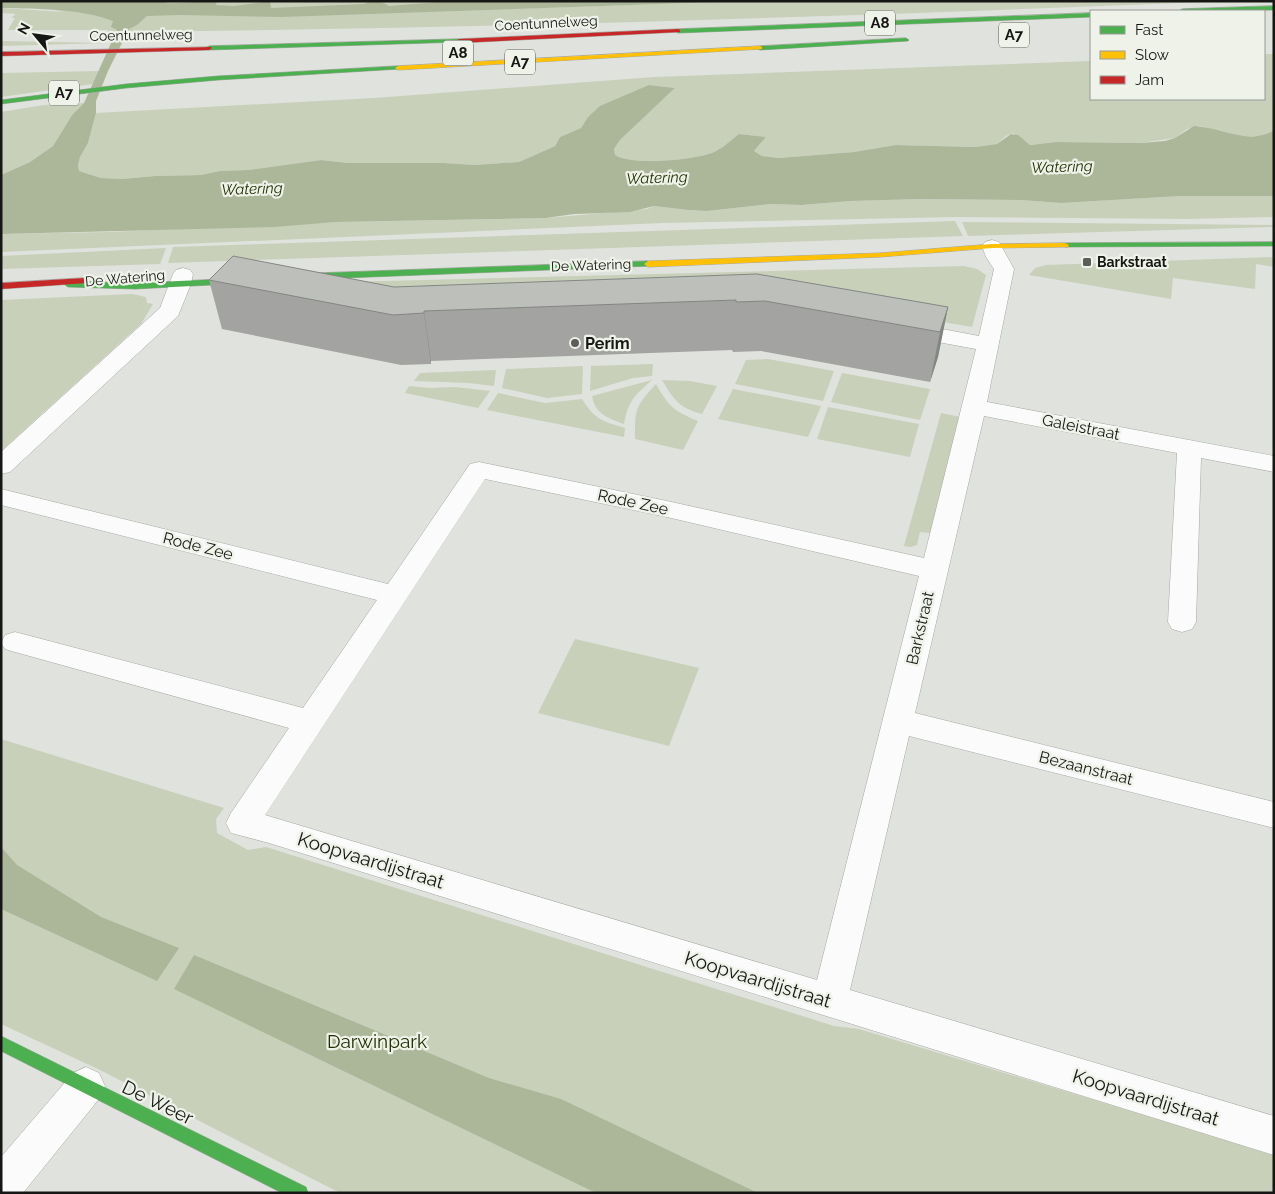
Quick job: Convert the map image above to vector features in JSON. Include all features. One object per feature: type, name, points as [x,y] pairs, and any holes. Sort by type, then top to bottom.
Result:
[{"type":"main road","points":[[1213,10],[1274,8]]},
{"type":"main road","name":"Coentunnelweg","points":[[1,54],[550,38],[669,31],[1090,15]]},
{"type":"main road","name":"A8","points":[[168,38],[540,30],[669,31]]},
{"type":"main road","name":"Coentunnelweg","points":[[466,52],[766,41],[918,39]]},
{"type":"main road","name":"A7","points":[[1,102],[126,86],[218,78],[768,49],[918,39]]},
{"type":"main road","name":"De Watering","points":[[285,276],[1133,246],[1271,244]]},
{"type":"main road","name":"De Watering","points":[[1,286],[68,284],[94,286],[182,279],[258,276]]},
{"type":"main road","name":"De Weer","points":[[1,1042],[300,1193]]},
{"type":"street","name":"Barkstraat","points":[[830,1000],[974,407],[1004,269],[994,251]]},
{"type":"street","points":[[1,466],[170,311],[182,279]]},
{"type":"street","points":[[890,327],[987,344]]},
{"type":"street","name":"Galeistraat","points":[[974,407],[1274,464]]},
{"type":"street","points":[[1182,622],[1189,448]]},
{"type":"street","name":"Rode Zee","points":[[242,823],[479,470],[677,511],[934,570]]},
{"type":"street","name":"Rode Zee","points":[[1,497],[395,595]]},
{"type":"street","points":[[15,642],[310,722]]},
{"type":"street","name":"Bezaanstraat","points":[[898,721],[1274,815]]},
{"type":"street","name":"Koopvaardijstraat","points":[[242,823],[269,829],[1274,1136]]},
{"type":"street","points":[[1,1188],[86,1086]]},
{"type":"green space","points":[[1,1],[713,1],[394,13],[747,1],[1227,1],[668,21],[108,32],[108,30],[8,30],[15,18],[11,18],[16,14],[1,13],[1,8],[65,12]]},
{"type":"green space","points":[[1,41],[107,43],[1,46]]},
{"type":"green space","points":[[1265,54],[1274,54],[1274,130],[1262,136],[1235,136],[1200,126],[1187,129],[1175,138],[1140,143],[1056,142],[1029,145],[1013,133],[997,144],[975,147],[896,145],[854,152],[779,158],[762,156],[754,151],[766,137],[739,134],[724,146],[705,155],[664,161],[649,161],[623,158],[615,155],[614,149],[620,140],[675,88],[649,85],[588,117],[581,128],[560,137],[555,146],[519,162],[475,165],[444,163],[348,163],[321,160],[248,170],[220,171],[201,175],[122,179],[101,178],[79,171],[78,165],[88,143],[96,113],[374,98],[654,77],[1090,61],[1090,100],[1265,100]]},
{"type":"green space","points":[[99,71],[93,84],[1,97],[1,73]]},
{"type":"green space","points":[[84,103],[72,115],[53,146],[30,162],[1,175],[1,112],[44,105]]},
{"type":"green space","points":[[1181,196],[1274,196],[1274,217],[1186,219],[956,217],[662,223],[1,252],[1,234],[109,232],[336,222],[546,218],[647,209],[654,206],[707,211],[771,204],[802,205],[851,201],[921,199],[1021,200],[1061,203]]},
{"type":"green space","points":[[955,221],[963,236],[168,263],[173,247]]},
{"type":"green space","points":[[962,222],[1274,225],[1274,227],[968,236]]},
{"type":"green space","points":[[166,248],[160,264],[1,269],[1,256]]},
{"type":"green space","points":[[1274,257],[1274,267],[1256,264],[1255,289],[1173,278],[1171,299],[1029,275],[1035,268],[1046,265]]},
{"type":"green space","points":[[964,266],[977,269],[986,275],[972,327],[754,290],[749,326],[267,284]]},
{"type":"green space","points":[[132,294],[146,297],[147,303],[153,304],[141,324],[1,451],[1,300]]},
{"type":"green space","points":[[768,359],[834,371],[823,401],[735,384],[746,360]]},
{"type":"green space","points":[[653,364],[652,376],[633,378],[590,391],[591,366]]},
{"type":"green space","points":[[583,366],[582,394],[547,398],[502,388],[506,369]]},
{"type":"green space","points":[[496,370],[494,386],[414,381],[420,373]]},
{"type":"green space","points":[[842,373],[930,389],[920,420],[831,402]]},
{"type":"green space","points":[[652,380],[633,399],[624,424],[603,414],[596,407],[592,396]]},
{"type":"green space","points":[[662,380],[690,381],[717,386],[702,414],[682,406],[670,393]]},
{"type":"green space","points":[[656,384],[673,407],[698,421],[683,450],[635,439],[636,414],[644,398]]},
{"type":"green space","points":[[409,386],[430,388],[455,387],[490,391],[478,408],[405,393]]},
{"type":"green space","points":[[733,389],[821,406],[808,437],[718,419]]},
{"type":"green space","points":[[498,393],[545,403],[582,399],[595,416],[625,428],[624,437],[487,410]]},
{"type":"green space","points":[[828,407],[919,424],[910,457],[817,439]]},
{"type":"green space","points":[[941,413],[960,417],[930,533],[920,532],[917,545],[911,547],[904,546]]},
{"type":"green space","points":[[575,639],[699,668],[669,746],[538,713]]},
{"type":"green space","name":"Darwinpark","points":[[1,739],[224,808],[216,819],[217,833],[248,850],[266,847],[834,1026],[859,1029],[1274,1154],[1274,1193],[340,1193],[100,1070],[1,1024]]},
{"type":"water","name":"Watering","points":[[1,1],[165,1],[166,3],[172,3],[217,1],[216,5],[234,6],[270,1],[271,8],[364,4],[373,1],[389,6],[451,1],[747,1],[281,17],[147,16],[129,29],[108,71],[96,101],[96,113],[88,143],[80,157],[79,171],[101,178],[122,179],[201,175],[220,171],[248,170],[321,160],[348,163],[444,163],[475,165],[519,162],[555,146],[560,137],[581,128],[588,117],[600,106],[649,85],[675,88],[620,140],[614,149],[615,155],[635,160],[664,161],[705,155],[724,146],[739,134],[766,137],[754,151],[762,156],[779,158],[854,152],[896,145],[975,147],[997,144],[1011,134],[1018,135],[1030,145],[1056,142],[1140,143],[1165,141],[1175,138],[1194,126],[1244,136],[1264,134],[1274,130],[1274,196],[1181,196],[1061,203],[1021,200],[921,199],[851,201],[802,205],[771,204],[707,211],[654,206],[630,212],[574,214],[546,218],[336,222],[274,227],[1,234],[1,175],[30,162],[53,146],[72,115],[84,103],[117,30],[111,27],[113,21],[100,17],[72,11],[1,8]]},
{"type":"water","points":[[1,847],[17,865],[101,917],[179,948],[157,981],[1,909]]},
{"type":"water","points":[[194,955],[489,1078],[561,1099],[758,1193],[596,1193],[174,989]]},
{"type":"building","points":[[233,256],[394,287],[757,274],[948,307],[940,332],[765,301],[736,302],[736,300],[424,311],[424,313],[393,315],[209,280]]},
{"type":"traffic: fast","points":[[1213,10],[1274,8]]},
{"type":"traffic: fast","points":[[678,31],[1090,15]]},
{"type":"traffic: fast","points":[[760,48],[906,40]]},
{"type":"traffic: fast","points":[[209,48],[459,41]]},
{"type":"traffic: fast","points":[[1,102],[126,86],[218,78],[398,68]]},
{"type":"traffic: fast","points":[[1065,245],[1274,244]]},
{"type":"traffic: fast","points":[[294,277],[648,264]]},
{"type":"traffic: fast","points":[[68,284],[135,286],[246,281]]},
{"type":"traffic: fast","points":[[1,1043],[300,1193]]},
{"type":"traffic: slow","points":[[398,68],[760,48]]},
{"type":"traffic: slow","points":[[648,264],[880,255],[992,246],[1065,245]]},
{"type":"traffic: jam","points":[[459,41],[678,31]]},
{"type":"traffic: jam","points":[[1,54],[209,48]]},
{"type":"traffic: jam","points":[[1,286],[84,281]]},
{"type":"place","name":"Barkstraat","points":[[1087,262]]},
{"type":"place","name":"Perim","points":[[575,343]]}]
